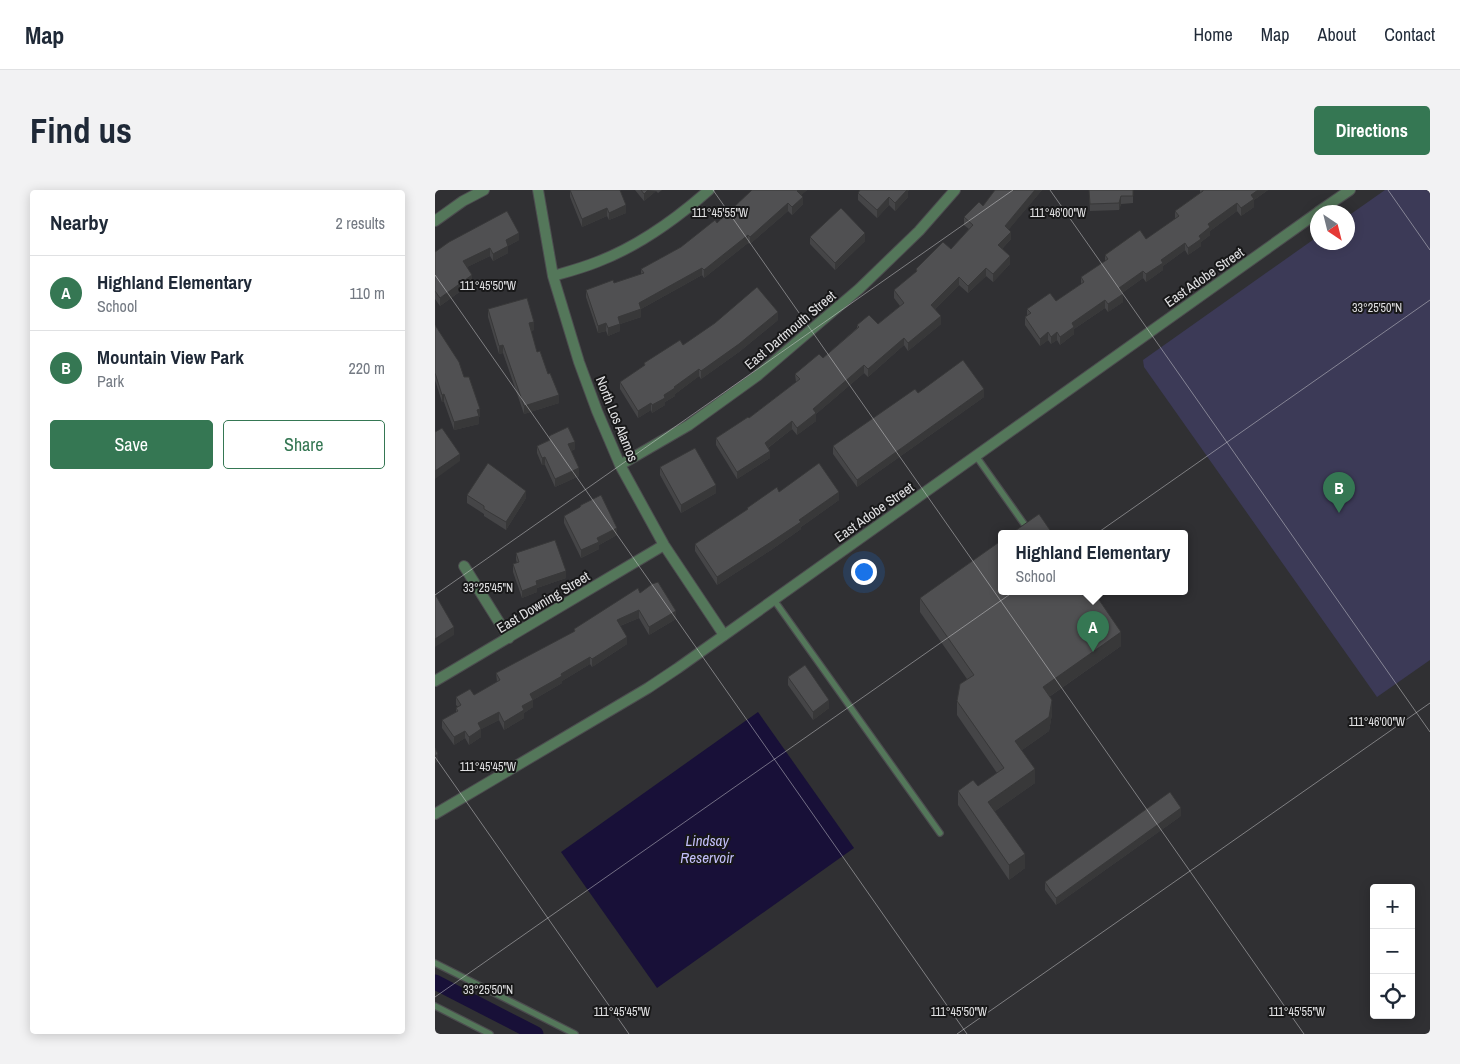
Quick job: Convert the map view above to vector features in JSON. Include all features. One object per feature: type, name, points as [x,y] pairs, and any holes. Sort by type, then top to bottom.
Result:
[{"type":"street","points":[[435,221],[463,201],[484,190]]},
{"type":"street","name":"North Los Alamos","points":[[538,190],[553,276],[579,362],[597,412],[620,465],[664,545],[724,636]]},
{"type":"street","points":[[553,276],[597,262],[643,240],[677,217],[709,190]]},
{"type":"street","name":"East Dartmouth Street","points":[[620,465],[689,425],[757,376],[859,289],[919,231],[955,190]]},
{"type":"street","name":"East Adobe Street","points":[[1329,205],[1350,190]]},
{"type":"street","name":"East Adobe Street","points":[[435,814],[648,688],[724,636],[1310,219]]},
{"type":"street","name":"East Downing Street","points":[[435,681],[664,545]]},
{"type":"street","points":[[464,566],[509,638]]},
{"type":"lane","points":[[976,456],[1027,528]]},
{"type":"lane","points":[[774,600],[940,833]]},
{"type":"lane","points":[[435,963],[575,1034]]},
{"type":"lane","points":[[435,1006],[490,1034]]},
{"type":"shaded area","points":[[1385,190],[1430,190],[1430,660],[1377,697],[1144,367],[1143,360],[1310,242],[1310,250],[1355,250],[1355,211]]},
{"type":"water","name":"Lindsay Reservoir","points":[[758,712],[854,848],[657,988],[561,852]]},
{"type":"building","points":[[570,190],[620,190],[626,205],[609,213],[607,208],[582,219]]},
{"type":"building","points":[[752,190],[798,190],[803,197],[792,207],[788,203],[750,237],[748,235],[704,270],[702,268],[639,303],[641,309],[618,317],[620,324],[608,328],[606,323],[598,326],[586,290],[613,280],[614,283],[644,273],[641,269],[681,247],[715,220],[717,223]]},
{"type":"building","points":[[860,190],[907,190],[895,203],[889,197],[877,210],[858,193]]},
{"type":"building","points":[[995,190],[1035,190],[1005,226],[1011,232],[998,245],[1010,256],[993,274],[986,268],[968,286],[959,277],[931,305],[941,316],[908,343],[904,338],[868,369],[864,365],[813,409],[816,413],[797,428],[792,421],[765,443],[770,451],[737,472],[716,438],[749,418],[800,379],[795,374],[819,354],[823,358],[859,327],[857,325],[869,315],[878,324],[904,303],[894,290],[917,271],[916,269],[943,242],[951,249],[973,225],[964,217],[979,202],[983,206]]},
{"type":"building","points":[[1089,190],[1133,190],[1133,196],[1121,196],[1119,203],[1090,204]]},
{"type":"building","points":[[1203,190],[1258,190],[1251,195],[1254,199],[1241,208],[1237,203],[1208,224],[1210,227],[1199,236],[1201,239],[1188,248],[1185,243],[1161,260],[1163,263],[1146,274],[1143,271],[1119,288],[1123,294],[1108,304],[1105,300],[1072,323],[1074,327],[1060,337],[1057,332],[1051,337],[1048,332],[1040,339],[1025,317],[1031,313],[1027,309],[1050,293],[1056,301],[1084,282],[1081,277],[1108,259],[1105,255],[1140,230],[1146,239],[1179,216],[1175,211]]},
{"type":"building","points":[[841,208],[865,233],[835,263],[810,237]]},
{"type":"building","points":[[507,211],[519,233],[506,240],[508,246],[493,254],[490,248],[463,261],[472,275],[440,298],[435,291],[435,252],[449,242]]},
{"type":"building","points":[[757,287],[778,312],[739,344],[701,371],[699,369],[674,387],[664,395],[665,398],[652,405],[651,403],[638,411],[620,382],[645,365],[644,363],[680,340],[683,345],[715,323]]},
{"type":"building","points":[[527,298],[534,322],[529,323],[537,352],[540,351],[548,374],[550,373],[559,395],[524,406],[503,345],[499,346],[488,309]]},
{"type":"building","points":[[435,325],[459,362],[464,377],[469,377],[480,409],[477,410],[479,416],[454,422],[435,373]]},
{"type":"building","points":[[963,360],[984,389],[857,480],[833,446],[915,389],[918,393]]},
{"type":"building","points":[[568,427],[575,442],[568,444],[579,468],[555,479],[545,457],[542,458],[537,446],[550,440],[549,436]]},
{"type":"building","points":[[442,428],[460,454],[435,471],[435,432]]},
{"type":"building","points":[[695,448],[716,485],[681,505],[660,467]]},
{"type":"building","points":[[488,463],[526,491],[506,522],[484,509],[484,506],[467,495]]},
{"type":"building","points":[[819,463],[839,492],[799,520],[801,522],[717,577],[695,544],[748,509],[777,487],[779,492]]},
{"type":"building","points":[[601,495],[617,528],[597,538],[599,542],[581,550],[564,516]]},
{"type":"building","points":[[1039,514],[1050,530],[1016,530]]},
{"type":"building","points":[[555,540],[566,571],[536,581],[537,585],[522,591],[513,564],[519,562],[516,553]]},
{"type":"building","points":[[998,543],[998,595],[1096,595],[1121,632],[1043,687],[1052,700],[1049,717],[1015,741],[1035,769],[988,802],[1025,854],[1009,865],[958,791],[973,780],[978,786],[1004,768],[957,701],[960,684],[974,675],[920,598]]},
{"type":"building","points":[[658,582],[676,611],[649,627],[639,610],[617,620],[627,637],[592,659],[590,657],[561,674],[562,676],[530,694],[533,700],[522,706],[524,710],[504,722],[499,712],[478,723],[481,729],[469,737],[465,731],[454,737],[442,720],[458,711],[456,708],[461,705],[456,697],[470,689],[474,695],[500,680],[496,673],[575,631],[574,629],[638,588],[640,593]]},
{"type":"building","points":[[435,594],[454,627],[435,639]]},
{"type":"building","points":[[805,665],[829,700],[813,712],[788,677]]},
{"type":"building","points":[[1170,792],[1181,808],[1056,898],[1045,882]]},
{"type":"waterway","points":[[435,982],[536,1034]]},
{"type":"place","name":"Mountain View Park","points":[[1339,513]]},
{"type":"place","name":"Highland Elementary","points":[[1093,652]]}]
